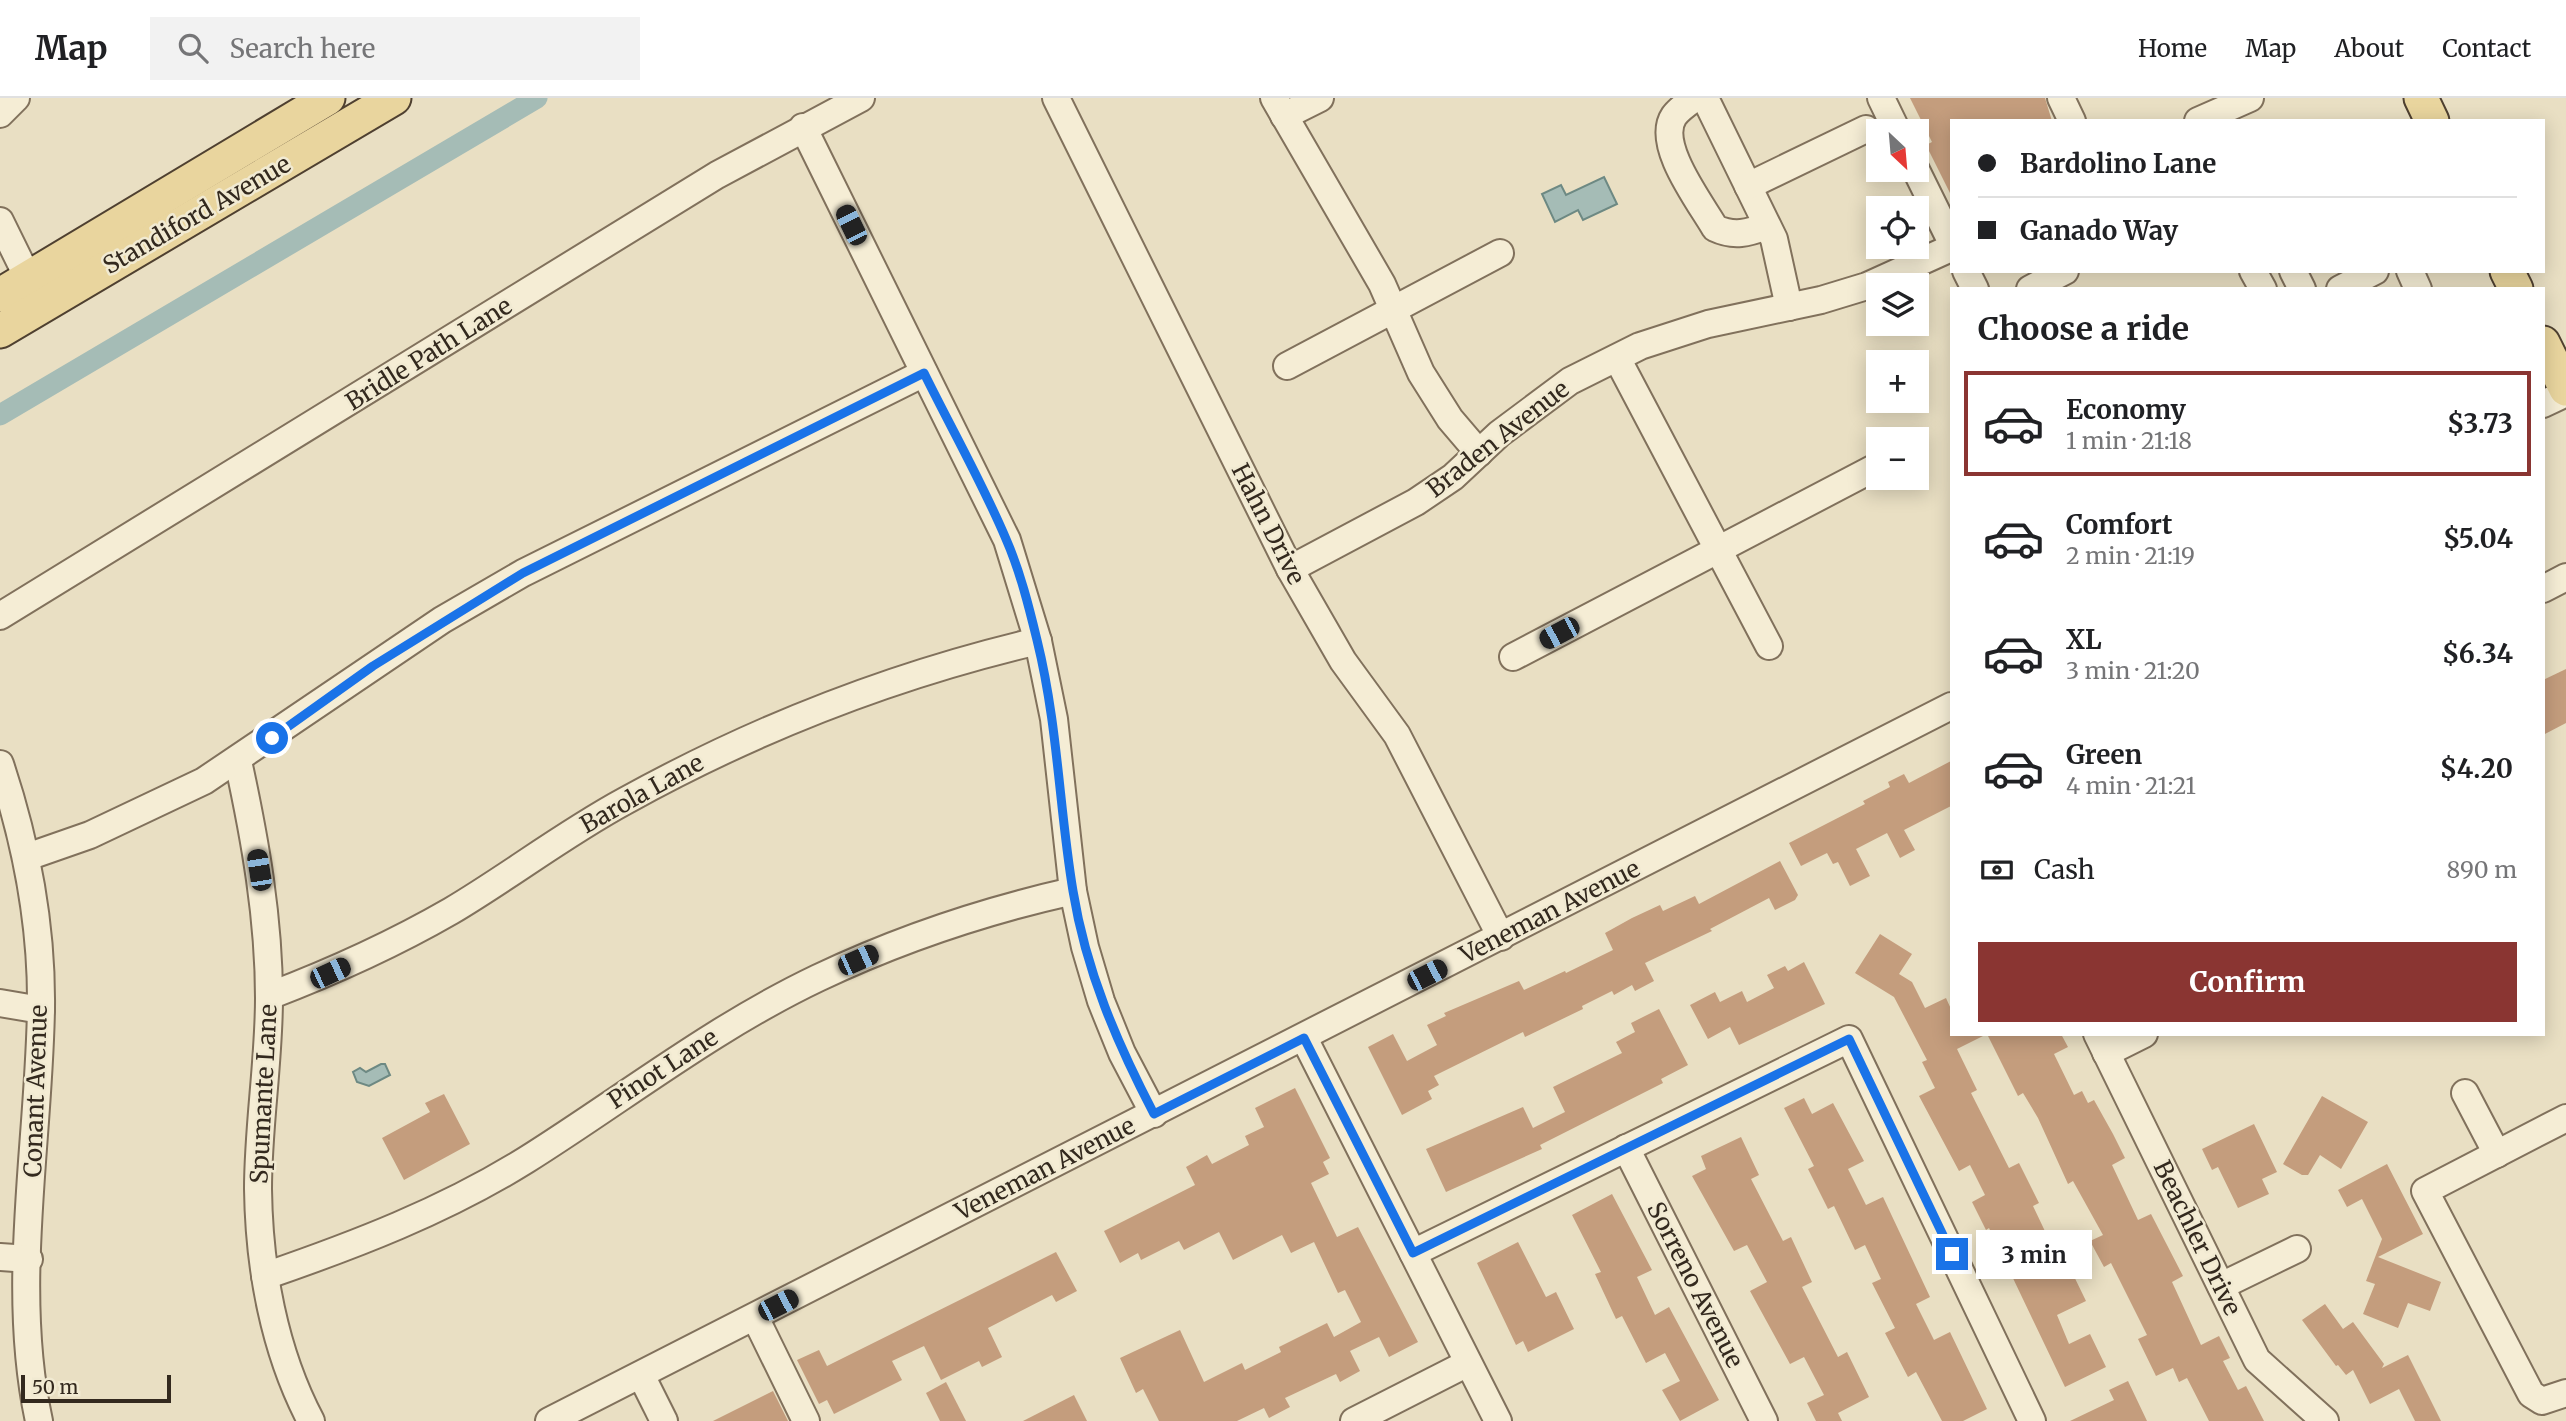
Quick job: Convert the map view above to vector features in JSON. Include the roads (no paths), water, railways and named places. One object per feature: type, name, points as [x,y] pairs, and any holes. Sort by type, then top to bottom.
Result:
[{"type":"main road","name":"Standiford Avenue","points":[[0,295],[328,98]]},
{"type":"main road","name":"Standiford Avenue","points":[[0,331],[394,98]]},
{"type":"main road","points":[[2421,98],[2431,119]]},
{"type":"main road","points":[[2545,347],[2566,391]]},
{"type":"street","points":[[0,114],[16,98]]},
{"type":"street","name":"Bridle Path Lane","points":[[0,616],[717,175],[861,98]]},
{"type":"street","name":"Hahn Drive","points":[[1056,98],[1290,569],[1343,661],[1404,747],[1502,937]]},
{"type":"street","points":[[1320,98],[1279,107],[1382,284],[1421,373],[1450,419],[1479,453]]},
{"type":"street","points":[[1695,98],[1674,115],[1668,132],[1672,154],[1715,228],[1727,234],[1747,234],[1767,226]]},
{"type":"street","points":[[1705,98],[1774,239],[1789,307]]},
{"type":"street","points":[[1881,98],[1891,119]]},
{"type":"street","points":[[2061,98],[2071,119]]},
{"type":"street","points":[[2206,110],[2249,98]]},
{"type":"street","points":[[803,127],[1007,540],[1038,642],[1054,719],[1073,891],[1101,1001],[1122,1053],[1154,1114]]},
{"type":"street","points":[[1748,186],[1866,129]]},
{"type":"street","points":[[1922,182],[1950,240]]},
{"type":"street","points":[[0,221],[28,278]]},
{"type":"street","name":"Braden Avenue","points":[[1290,569],[1416,502],[1453,477],[1570,381],[1640,346],[1708,324],[1789,307],[1867,286],[1950,248]]},
{"type":"street","points":[[1287,366],[1500,253]]},
{"type":"street","points":[[2034,287],[2061,273]]},
{"type":"street","points":[[2344,287],[2371,273]]},
{"type":"street","points":[[1617,358],[1769,646]]},
{"type":"street","points":[[27,857],[149,810],[238,761],[385,658],[523,573],[924,373]]},
{"type":"street","points":[[2545,403],[2566,391]]},
{"type":"street","points":[[1513,657],[1866,472]]},
{"type":"street","points":[[2545,588],[2566,577]]},
{"type":"street","name":"Barola Lane","points":[[269,996],[388,946],[453,909],[542,850],[623,802],[706,758],[856,695],[927,671],[1038,642]]},
{"type":"street","name":"Veneman Avenue","points":[[549,1421],[1950,707]]},
{"type":"street","name":"Spumante Lane","points":[[238,761],[262,893],[269,996],[258,1189],[265,1276],[286,1363],[311,1421]]},
{"type":"street","name":"Conant Avenue","points":[[0,764],[27,857],[35,915],[41,1010],[26,1331],[40,1421]]},
{"type":"street","name":"Pinot Lane","points":[[265,1276],[353,1245],[471,1191],[524,1161],[667,1064],[816,979],[899,942],[967,918],[1073,891]]},
{"type":"street","points":[[0,1003],[41,1010]]},
{"type":"street","points":[[2101,1044],[2135,1036]]},
{"type":"street","points":[[1304,1038],[1498,1421]]},
{"type":"street","points":[[1413,1253],[1849,1039],[2032,1421]]},
{"type":"street","name":"Beachler Drive","points":[[2101,1044],[2257,1360],[2325,1421]]},
{"type":"street","points":[[2465,1093],[2497,1154]]},
{"type":"street","points":[[2566,1118],[2425,1191],[2531,1394],[2542,1401],[2566,1392]]},
{"type":"street","name":"Sorreno Avenue","points":[[1626,1148],[1764,1421]]},
{"type":"street","points":[[2221,1286],[2297,1249]]},
{"type":"street","points":[[0,1258],[29,1259]]},
{"type":"street","points":[[755,1317],[806,1421]]},
{"type":"street","points":[[1354,1421],[1468,1363]]},
{"type":"street","points":[[641,1375],[664,1421]]},
{"type":"water","points":[[1604,177],[1617,204],[1583,220],[1578,210],[1555,222],[1542,194],[1561,185],[1566,195]]},
{"type":"water","points":[[385,1064],[390,1075],[369,1086],[357,1082],[353,1072],[360,1068],[366,1072]]},
{"type":"waterway","points":[[0,415],[537,98]]}]
